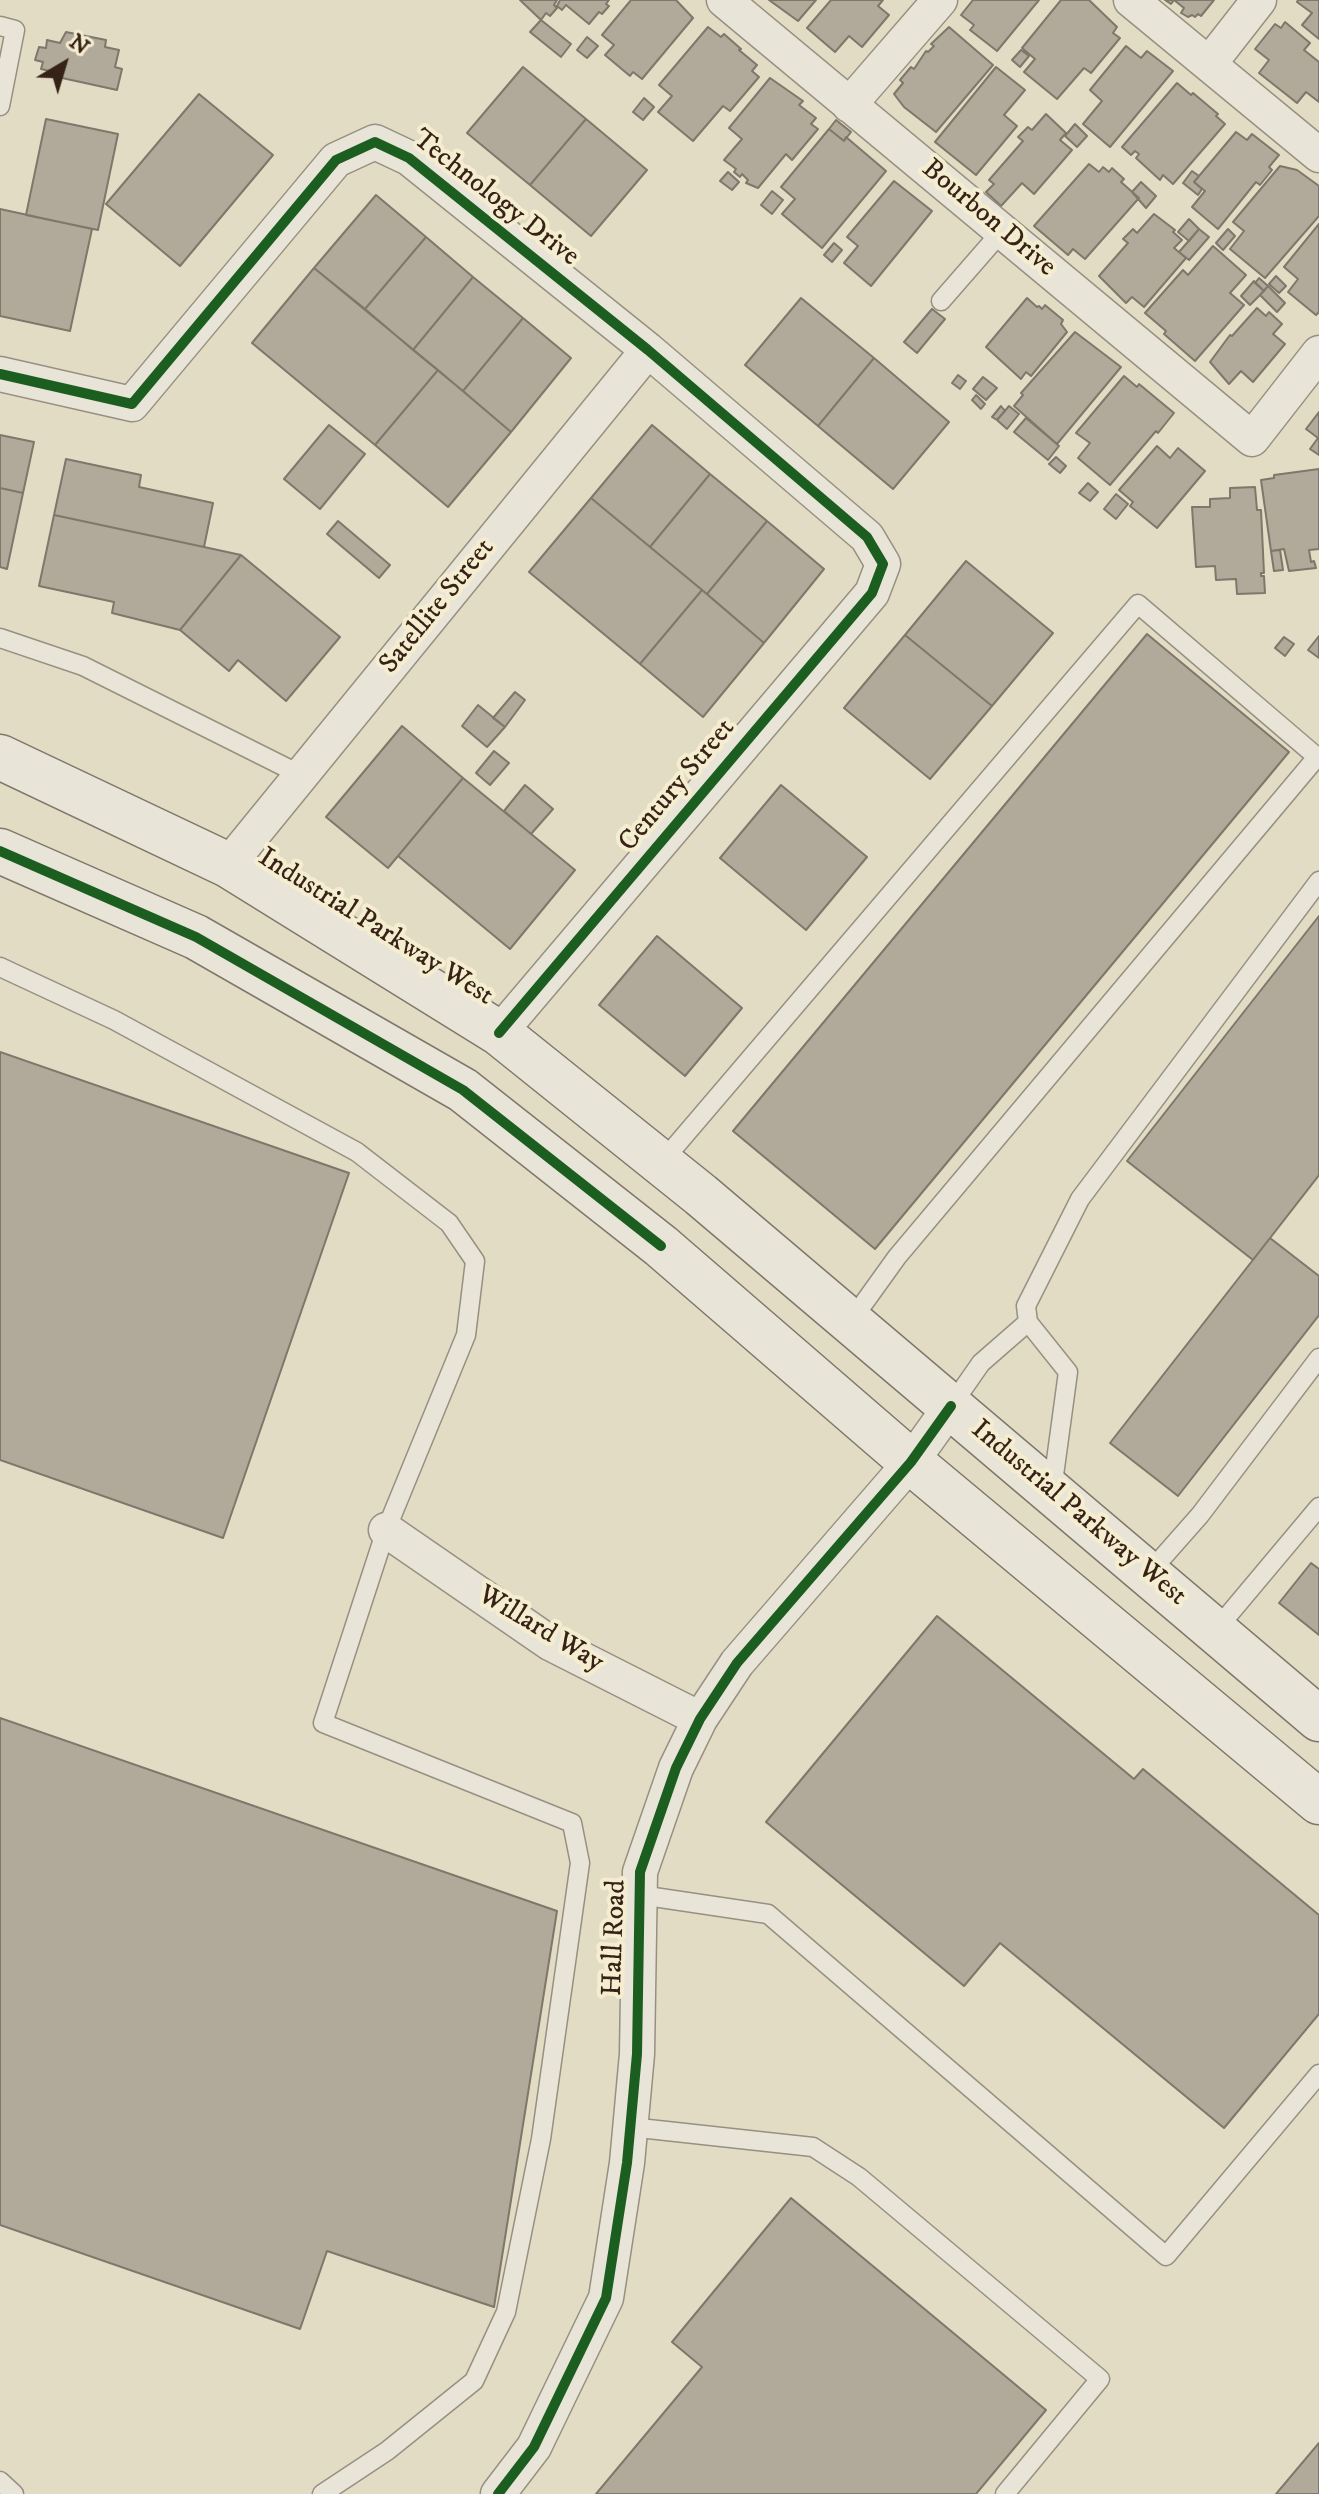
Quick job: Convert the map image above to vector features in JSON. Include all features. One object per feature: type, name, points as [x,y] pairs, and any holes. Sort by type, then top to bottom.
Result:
[{"type":"main road","name":"Industrial Parkway West","points":[[0,757],[228,865],[499,1033],[851,1321],[1319,1719]]},
{"type":"main road","points":[[0,851],[196,937],[463,1090],[661,1246],[911,1462],[1319,1802]]},
{"type":"street","name":"Bourbon Drive","points":[[724,0],[1252,439],[1319,353]]},
{"type":"street","points":[[849,105],[940,0]]},
{"type":"street","points":[[1131,0],[1319,155]]},
{"type":"street","points":[[1209,64],[1259,0]]},
{"type":"street","name":"Technology Drive","points":[[0,374],[132,404],[336,160],[375,142],[409,158],[648,350],[867,537],[883,564]]},
{"type":"street","name":"Satellite Street","points":[[228,865],[648,350]]},
{"type":"street","name":"Century Street","points":[[499,1033],[872,593],[883,564]]},
{"type":"street","name":"Hall Road","points":[[498,2494],[534,2447],[606,2298],[637,2054],[640,1872],[676,1768],[700,1719],[737,1663],[911,1462],[951,1406]]},
{"type":"street","name":"Willard Way","points":[[386,1530],[550,1643],[700,1719]]},
{"type":"lane","points":[[0,26],[15,30],[0,106]]},
{"type":"lane","points":[[941,301],[1002,231]]},
{"type":"lane","points":[[661,1163],[1138,604],[1317,757],[897,1257],[851,1321]]},
{"type":"lane","points":[[0,638],[83,666],[301,775]]},
{"type":"lane","points":[[1052,1492],[1068,1372],[1028,1322],[1026,1306],[1080,1199],[1319,881]]},
{"type":"lane","points":[[0,967],[114,1020],[357,1152],[449,1223],[475,1261],[466,1335],[386,1530],[323,1723],[572,1823],[580,1863],[541,2139],[506,2312],[474,2381],[387,2451],[322,2494]]},
{"type":"lane","points":[[951,1406],[981,1363],[1028,1322]]},
{"type":"lane","points":[[1148,1574],[1200,1515],[1319,1358]]},
{"type":"lane","points":[[1215,1631],[1319,1507]]},
{"type":"lane","points":[[640,1895],[768,1914],[1166,2256],[1319,2074]]},
{"type":"lane","points":[[630,2127],[813,2147],[859,2177],[1100,2379],[1005,2494]]},
{"type":"lane","points":[[0,2481],[14,2494]]},
{"type":"building","points":[[520,0],[557,0],[554,5],[557,8],[550,16],[546,13],[541,20]]},
{"type":"building","points":[[560,0],[609,0],[606,4],[609,6],[589,24],[566,5],[562,10],[557,6]]},
{"type":"building","points":[[631,0],[676,0],[693,18],[642,79],[633,72],[630,76],[605,55],[614,45],[602,35]]},
{"type":"building","points":[[769,0],[816,0],[798,21]]},
{"type":"building","points":[[831,0],[883,0],[878,6],[889,15],[862,47],[849,36],[835,52],[807,28]]},
{"type":"building","points":[[973,0],[1039,0],[997,51],[970,30],[974,25],[961,15]]},
{"type":"building","points":[[1061,0],[1089,0],[1117,27],[1113,33],[1120,38],[1091,73],[1084,68],[1057,99],[1024,72],[1035,59],[1022,48]]},
{"type":"building","points":[[1174,0],[1214,0],[1201,16],[1188,17],[1181,13],[1184,8]]},
{"type":"building","points":[[1298,0],[1319,0],[1319,39],[1302,25],[1312,13]]},
{"type":"building","points":[[541,20],[571,44],[561,57],[530,32]]},
{"type":"building","points":[[1285,22],[1310,43],[1304,50],[1319,62],[1319,102],[1306,92],[1297,103],[1259,73],[1269,60],[1255,49],[1275,24],[1281,28]]},
{"type":"building","points":[[708,27],[721,37],[724,34],[741,49],[757,65],[752,71],[759,77],[730,111],[723,106],[693,141],[658,112],[672,96],[659,85]]},
{"type":"building","points":[[949,27],[993,65],[936,132],[904,107],[894,94],[903,83],[900,80],[911,67],[914,69],[926,51],[934,46],[931,44]]},
{"type":"building","points":[[66,32],[106,40],[105,47],[119,50],[115,67],[122,69],[117,90],[53,76],[54,72],[41,69],[43,62],[35,60],[39,47],[46,48],[47,40],[60,43]]},
{"type":"building","points":[[587,37],[598,46],[587,58],[577,50]]},
{"type":"building","points":[[1126,46],[1141,58],[1147,51],[1173,71],[1110,147],[1083,124],[1102,101],[1090,90]]},
{"type":"building","points":[[1021,50],[1029,56],[1020,67],[1012,60]]},
{"type":"building","points":[[523,67],[586,119],[530,185],[467,133]]},
{"type":"building","points":[[996,67],[1025,90],[1004,115],[1017,126],[976,175],[935,142]]},
{"type":"building","points":[[770,78],[803,101],[799,105],[816,118],[811,124],[818,129],[792,160],[786,154],[758,188],[746,183],[748,180],[734,172],[736,169],[724,160],[742,139],[729,128]]},
{"type":"building","points":[[1177,83],[1218,114],[1216,116],[1225,124],[1173,184],[1163,175],[1160,180],[1136,158],[1139,154],[1135,151],[1131,155],[1122,147]]},
{"type":"building","points":[[199,94],[273,155],[180,266],[106,204]]},
{"type":"building","points":[[644,98],[654,107],[643,120],[633,112]]},
{"type":"building","points":[[1046,114],[1066,133],[1060,140],[1072,150],[1034,194],[1022,183],[1001,206],[986,192],[994,184],[989,180],[1023,141],[1018,137],[1028,127],[1032,130]]},
{"type":"building","points":[[46,119],[118,134],[98,230],[26,215]]},
{"type":"building","points":[[586,119],[647,170],[591,236],[530,185]]},
{"type":"building","points":[[836,120],[851,132],[844,141],[829,129]]},
{"type":"building","points":[[1075,124],[1087,136],[1077,147],[1065,136]]},
{"type":"building","points":[[829,129],[844,141],[846,137],[886,171],[822,248],[782,214],[795,199],[781,187]]},
{"type":"building","points":[[1236,132],[1247,140],[1252,134],[1279,155],[1260,185],[1256,182],[1218,229],[1192,207],[1205,191],[1194,182]]},
{"type":"building","points":[[1089,164],[1099,172],[1103,167],[1109,172],[1112,168],[1124,179],[1121,182],[1139,198],[1085,259],[1073,249],[1068,255],[1034,226]]},
{"type":"building","points":[[1280,166],[1297,170],[1319,186],[1319,216],[1265,278],[1230,249],[1244,231],[1233,222]]},
{"type":"building","points":[[1192,171],[1199,176],[1194,182],[1202,189],[1198,195],[1183,183]]},
{"type":"building","points":[[728,172],[739,182],[732,190],[720,181]]},
{"type":"building","points":[[894,181],[932,211],[871,286],[844,263],[858,246],[847,237]]},
{"type":"building","points":[[1141,182],[1156,196],[1146,208],[1132,192]]},
{"type":"building","points":[[772,191],[783,200],[772,214],[761,205]]},
{"type":"building","points":[[376,195],[426,237],[365,309],[314,268]]},
{"type":"building","points":[[0,209],[92,229],[70,331],[0,316]]},
{"type":"building","points":[[1154,214],[1175,230],[1173,232],[1182,240],[1174,248],[1186,258],[1144,307],[1132,297],[1126,303],[1099,276],[1128,243],[1123,239],[1133,229],[1137,233]]},
{"type":"building","points":[[1189,219],[1199,229],[1189,241],[1178,232]]},
{"type":"building","points":[[1319,224],[1319,312],[1316,315],[1288,292],[1298,279],[1284,267]]},
{"type":"building","points":[[1199,229],[1209,237],[1189,260],[1179,252]]},
{"type":"building","points":[[1228,229],[1235,236],[1223,250],[1216,243]]},
{"type":"building","points":[[426,237],[473,277],[413,350],[365,309]]},
{"type":"building","points":[[834,243],[842,250],[832,262],[824,255]]},
{"type":"building","points":[[1213,246],[1246,275],[1230,293],[1244,305],[1195,361],[1145,313],[1183,270],[1188,275]]},
{"type":"building","points":[[314,268],[438,370],[375,445],[252,343]]},
{"type":"building","points":[[1276,276],[1286,286],[1279,293],[1269,284]]},
{"type":"building","points":[[473,277],[523,318],[463,391],[413,350]]},
{"type":"building","points":[[1259,278],[1268,286],[1264,291],[1255,283]]},
{"type":"building","points":[[1254,281],[1264,291],[1250,305],[1241,296]]},
{"type":"building","points":[[1268,286],[1285,303],[1277,312],[1260,295]]},
{"type":"building","points":[[801,298],[874,358],[818,426],[745,365]]},
{"type":"building","points":[[1027,298],[1042,309],[1045,305],[1063,320],[1061,324],[1067,332],[1031,376],[1026,372],[1021,379],[986,347]]},
{"type":"building","points":[[1257,308],[1266,316],[1269,312],[1282,324],[1273,334],[1285,344],[1253,382],[1241,371],[1229,384],[1210,362],[1230,335]]},
{"type":"building","points":[[932,309],[945,319],[917,353],[904,342]]},
{"type":"building","points":[[523,318],[571,358],[511,432],[463,391]]},
{"type":"building","points":[[1075,332],[1121,367],[1057,444],[1014,406],[1023,395],[1021,393]]},
{"type":"building","points":[[874,358],[949,422],[893,489],[818,426]]},
{"type":"building","points":[[438,370],[511,432],[448,507],[375,445]]},
{"type":"building","points":[[958,375],[966,381],[960,389],[952,383]]},
{"type":"building","points":[[1124,376],[1137,387],[1139,384],[1174,413],[1110,485],[1078,458],[1090,443],[1076,433]]},
{"type":"building","points":[[983,377],[997,388],[986,400],[973,389]]},
{"type":"building","points":[[976,395],[985,404],[981,409],[972,400]]},
{"type":"building","points":[[1001,406],[1005,411],[997,420],[992,417]]},
{"type":"building","points":[[1009,406],[1019,414],[1007,429],[997,420]]},
{"type":"building","points":[[1319,412],[1319,455],[1310,449],[1318,438],[1306,429]]},
{"type":"building","points":[[1026,418],[1059,446],[1048,460],[1014,432]]},
{"type":"building","points":[[329,425],[365,454],[320,509],[284,479]]},
{"type":"building","points":[[652,425],[710,474],[650,547],[591,498]]},
{"type":"building","points":[[0,435],[34,442],[23,493],[0,488]]},
{"type":"building","points":[[1157,446],[1170,458],[1178,448],[1205,471],[1157,528],[1130,506],[1133,502],[1119,490]]},
{"type":"building","points":[[1056,457],[1066,466],[1060,473],[1049,464]]},
{"type":"building","points":[[66,459],[141,475],[139,487],[213,503],[204,547],[54,515]]},
{"type":"building","points":[[1319,469],[1319,549],[1309,550],[1311,562],[1314,561],[1316,568],[1289,571],[1284,549],[1271,551],[1261,480],[1274,478],[1274,475]]},
{"type":"building","points":[[710,474],[767,521],[707,594],[650,547]]},
{"type":"building","points":[[1088,483],[1098,492],[1090,501],[1079,493]]},
{"type":"building","points":[[1255,487],[1257,510],[1261,510],[1264,573],[1261,576],[1264,576],[1265,593],[1237,594],[1236,579],[1216,580],[1215,566],[1196,567],[1192,507],[1210,507],[1210,499],[1230,498],[1230,488]]},
{"type":"building","points":[[0,488],[23,493],[7,569],[0,567]]},
{"type":"building","points":[[1116,494],[1128,504],[1116,519],[1104,509]]},
{"type":"building","points":[[591,498],[702,590],[640,664],[529,572]]},
{"type":"building","points":[[54,515],[241,555],[180,630],[112,613],[114,602],[39,586]]},
{"type":"building","points":[[338,521],[390,565],[379,578],[327,534]]},
{"type":"building","points":[[767,521],[824,569],[764,643],[707,594]]},
{"type":"building","points":[[1280,550],[1283,570],[1274,571],[1271,551]]},
{"type":"building","points":[[241,555],[340,637],[286,701],[238,660],[229,671],[180,630]]},
{"type":"building","points":[[966,561],[1053,633],[992,706],[905,635]]},
{"type":"building","points":[[702,590],[764,643],[703,717],[640,664]]},
{"type":"building","points":[[1147,634],[1289,752],[875,1249],[733,1131]]},
{"type":"building","points":[[905,635],[992,706],[930,779],[844,708]]},
{"type":"building","points":[[1319,636],[1319,658],[1308,650]]},
{"type":"building","points":[[1284,637],[1294,644],[1285,656],[1275,648]]},
{"type":"building","points":[[515,692],[525,700],[505,727],[493,718]]},
{"type":"building","points":[[478,705],[505,727],[487,747],[462,726]]},
{"type":"building","points":[[402,726],[463,778],[388,868],[326,817]]},
{"type":"building","points":[[494,751],[509,763],[490,785],[476,773]]},
{"type":"building","points":[[463,778],[575,870],[510,949],[398,856]]},
{"type":"building","points":[[525,785],[553,809],[531,834],[504,811]]},
{"type":"building","points":[[781,785],[867,857],[806,930],[720,858]]},
{"type":"building","points":[[1319,916],[1319,1175],[1253,1260],[1127,1161]]},
{"type":"building","points":[[657,936],[742,1008],[685,1076],[599,1005]]},
{"type":"building","points":[[0,1052],[349,1173],[223,1538],[0,1460]]},
{"type":"building","points":[[1270,1238],[1319,1276],[1319,1315],[1178,1496],[1110,1443]]},
{"type":"building","points":[[1311,1563],[1319,1569],[1319,1635],[1279,1603]]},
{"type":"building","points":[[937,1616],[1134,1779],[1143,1769],[1319,1915],[1319,2014],[1224,2128],[1000,1943],[964,1986],[766,1822]]},
{"type":"building","points":[[0,1718],[557,1911],[494,2307],[327,2251],[300,2329],[0,2225]]},
{"type":"building","points":[[791,2198],[1046,2410],[976,2494],[596,2494],[702,2367],[672,2342]]},
{"type":"building","points":[[1319,2443],[1319,2494],[1276,2494]]},
{"type":"cycle path","points":[[0,374],[132,404],[336,160],[375,142],[409,158],[648,350],[867,537],[883,564],[872,593],[499,1033]]},
{"type":"cycle path","points":[[0,851],[196,937],[463,1090],[661,1246]]},
{"type":"cycle path","points":[[498,2494],[534,2447],[606,2298],[627,2163],[637,2054],[640,1872],[676,1768],[700,1719],[737,1663],[911,1462],[951,1406]]}]
